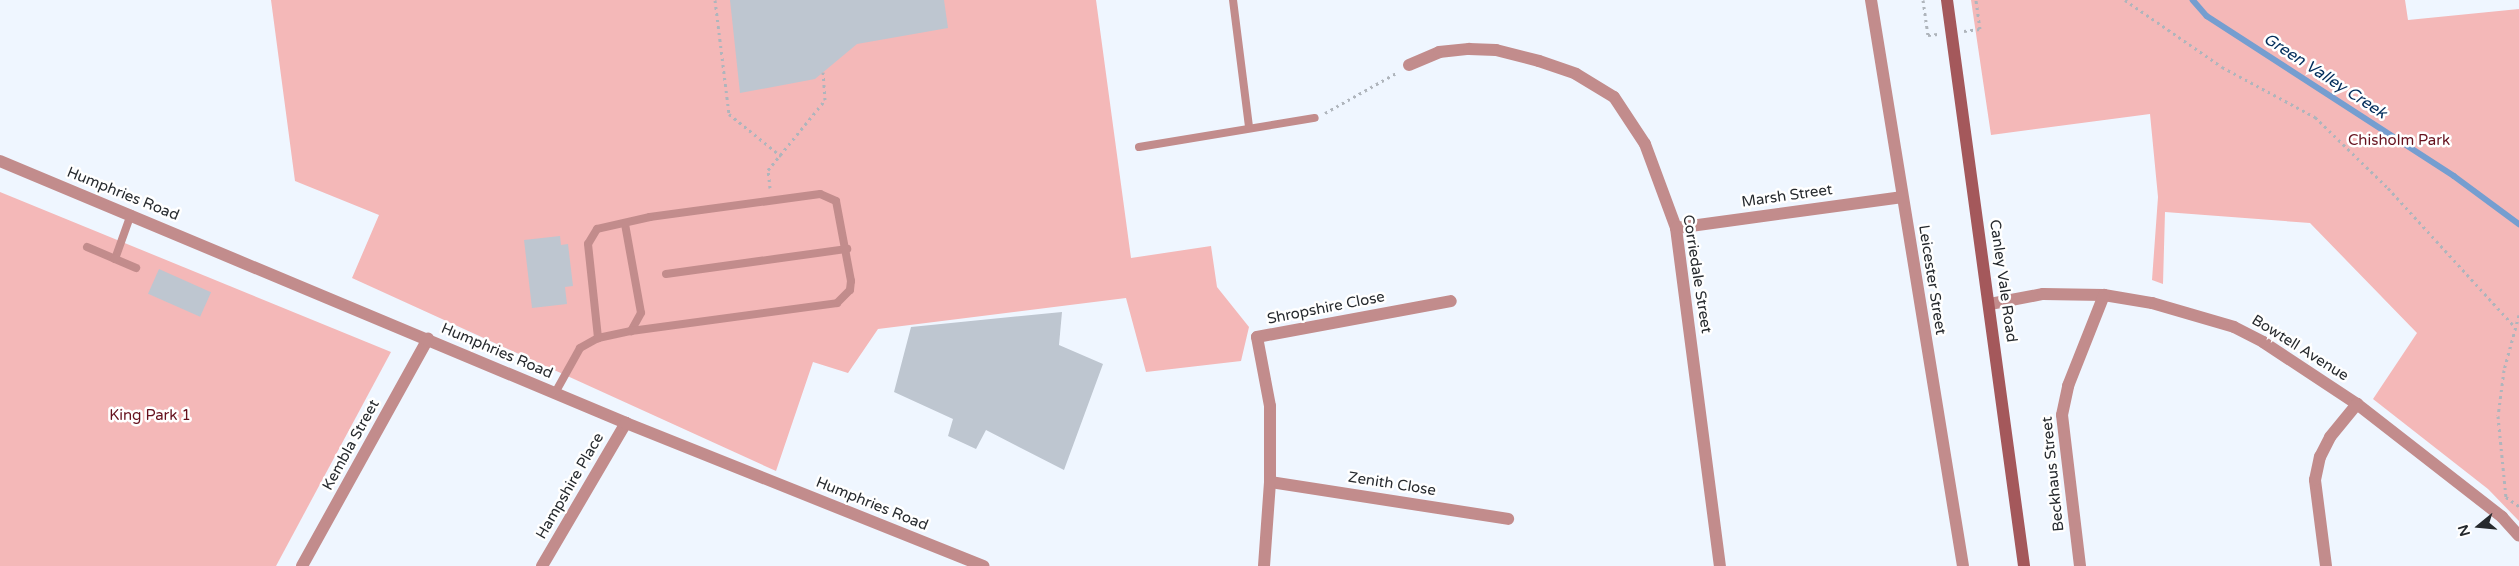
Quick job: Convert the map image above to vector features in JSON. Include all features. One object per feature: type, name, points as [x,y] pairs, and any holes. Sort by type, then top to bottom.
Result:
[{"type":"main road","name":"Canley Vale Road","points":[[1947,0],[1990,304],[2024,566]]},
{"type":"street","name":"Leicester Street","points":[[1871,0],[1962,566]]},
{"type":"street","name":"Corriedale Street","points":[[1410,65],[1439,52],[1469,49],[1496,50],[1576,74],[1614,98],[1645,144],[1676,228],[1720,566]]},
{"type":"street","name":"Humphries Road","points":[[0,161],[131,214],[626,423],[983,566]]},
{"type":"street","name":"Marsh Street","points":[[1676,228],[1902,197]]},
{"type":"street","name":"Bowtell Avenue","points":[[1990,304],[2043,294],[2104,295],[2152,303],[2234,327],[2263,342],[2357,404],[2502,518],[2519,536]]},
{"type":"street","name":"Beckhaus Street","points":[[2080,566],[2062,415],[2068,386],[2104,295]]},
{"type":"street","name":"Shropshire Close","points":[[1264,566],[1270,482],[1270,406],[1257,337],[1451,301]]},
{"type":"street","name":"Kembla Street","points":[[302,566],[428,339]]},
{"type":"street","points":[[2326,566],[2315,480],[2320,457],[2330,437],[2357,404]]},
{"type":"street","name":"Hampshire Place","points":[[542,566],[626,423]]},
{"type":"street","name":"Zenith Close","points":[[1270,482],[1508,519]]},
{"type":"lane","points":[[1233,0],[1249,127]]},
{"type":"lane","points":[[1139,147],[1249,127],[1315,118]]},
{"type":"lane","points":[[555,393],[580,348],[598,338],[631,331],[837,303],[850,290],[847,249],[839,207],[832,197],[820,194],[772,200],[597,229],[588,244],[598,338]]},
{"type":"lane","points":[[115,259],[131,214]]},
{"type":"lane","points":[[625,224],[641,312],[631,331]]},
{"type":"lane","points":[[87,247],[136,268]]},
{"type":"lane","points":[[666,274],[847,249]]},
{"type":"path","points":[[1923,0],[1928,35]]},
{"type":"path","points":[[1969,30],[1980,29],[1976,0]]},
{"type":"path","points":[[2124,0],[2222,67],[2285,98],[2315,117],[2388,188],[2515,327]]},
{"type":"path","points":[[717,1],[729,114],[781,156]]},
{"type":"path","points":[[1315,118],[1338,108],[1410,65]]},
{"type":"path","points":[[772,200],[768,170],[826,100],[823,72]]},
{"type":"path","points":[[2519,315],[2504,370],[2498,416],[2506,497],[2519,506]]},
{"type":"green space","points":[[271,0],[1096,0],[1131,258],[1211,246],[1217,287],[1249,327],[1241,361],[1146,372],[1126,298],[878,329],[848,373],[813,362],[776,471],[352,278],[379,215],[295,181]]},
{"type":"green space","name":"Chisholm Park","points":[[1971,0],[2405,0],[2408,20],[2519,9],[2519,521],[2488,489],[2373,399],[2417,333],[2310,223],[2165,212],[2163,284],[2152,280],[2158,197],[2150,114],[1991,135]]},
{"type":"green space","name":"King Park 1","points":[[0,192],[391,352],[276,566],[0,566]]},
{"type":"building","points":[[730,0],[944,0],[948,28],[857,44],[815,79],[740,93]]},
{"type":"building","points":[[560,236],[561,245],[568,244],[573,286],[565,287],[567,304],[532,308],[524,240]]},
{"type":"building","points":[[159,269],[211,292],[200,317],[148,294]]},
{"type":"building","points":[[1062,312],[1059,345],[1103,364],[1064,470],[986,430],[976,449],[948,436],[953,419],[894,392],[911,327]]},
{"type":"waterway","name":"Green Valley Creek","points":[[2193,0],[2207,16],[2454,176],[2519,224]]}]
